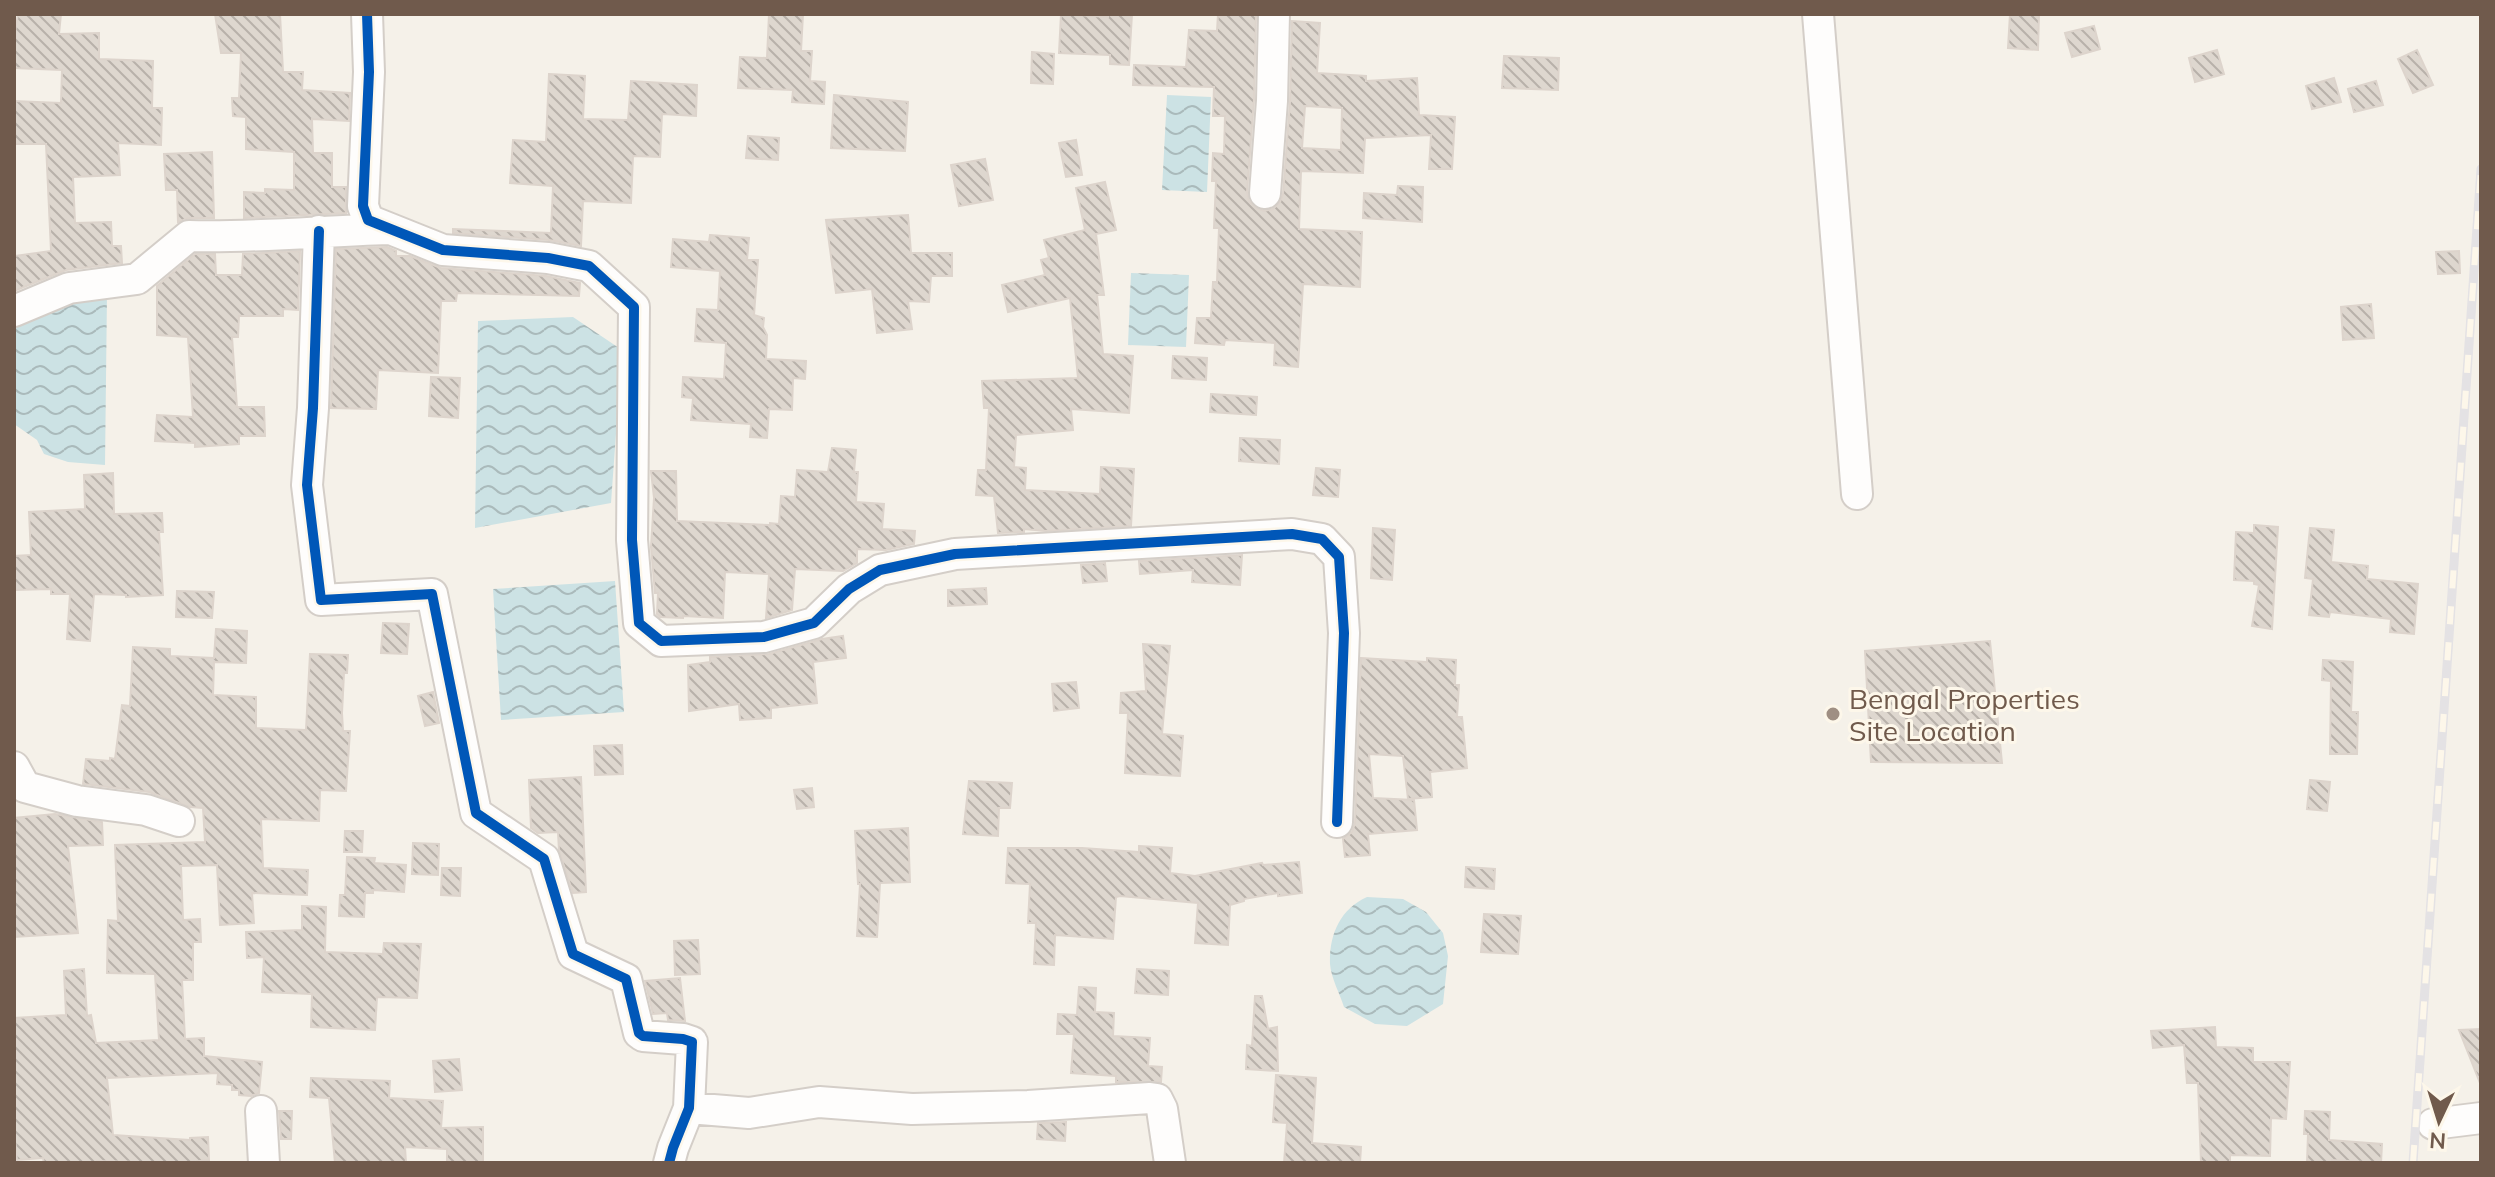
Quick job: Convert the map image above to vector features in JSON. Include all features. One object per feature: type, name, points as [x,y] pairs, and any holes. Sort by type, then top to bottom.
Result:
[{"type":"street","points":[[367,14],[369,72],[363,206],[368,220],[443,250],[548,258],[589,266],[634,307],[632,540],[639,623],[661,641],[764,637],[814,623],[849,589],[880,570],[955,554],[1292,534],[1322,539],[1339,557],[1344,633],[1337,822]]},
{"type":"street","points":[[1265,193],[1274,14]]},
{"type":"street","points":[[1818,14],[1857,494]]},
{"type":"street","points":[[14,311],[69,288],[137,279],[189,236],[238,237],[388,229]]},
{"type":"street","points":[[319,231],[307,485],[321,600],[432,594],[476,813],[544,859],[573,954],[626,979],[639,1033],[692,1042],[689,1108],[669,1163]]},
{"type":"street","points":[[14,767],[25,787],[77,801],[146,810],[179,821]]},
{"type":"street","points":[[689,1108],[749,1113],[819,1102],[912,1109],[1150,1098],[1157,1099],[1162,1109],[1170,1163]]},
{"type":"street","points":[[261,1111],[264,1163]]},
{"type":"street","points":[[2433,1124],[2481,1118]]},
{"type":"water","points":[[1167,95],[1211,97],[1207,192],[1162,190]]},
{"type":"water","points":[[1131,273],[1189,275],[1186,347],[1128,345]]},
{"type":"water","points":[[107,294],[105,465],[68,462],[44,454],[37,440],[14,424],[14,319],[27,313]]},
{"type":"water","points":[[573,317],[622,350],[611,503],[475,528],[478,321]]},
{"type":"water","points":[[615,581],[624,712],[501,720],[493,589]]},
{"type":"water","points":[[1367,897],[1403,899],[1426,912],[1443,933],[1448,956],[1443,1004],[1407,1026],[1375,1024],[1344,1007],[1332,975],[1330,953],[1338,924],[1350,908]]},
{"type":"building","points":[[18,14],[61,14],[59,34],[99,33],[99,59],[153,61],[152,108],[162,108],[161,145],[118,143],[120,175],[73,177],[75,223],[111,222],[112,246],[121,246],[122,263],[66,270],[14,291],[14,256],[51,251],[46,144],[14,144],[14,101],[61,103],[62,70],[14,68]]},
{"type":"building","points":[[215,14],[280,14],[283,72],[303,72],[302,90],[350,93],[349,121],[312,119],[313,153],[332,153],[332,187],[346,187],[346,213],[244,218],[244,192],[294,190],[294,152],[246,149],[246,117],[233,116],[232,98],[239,98],[241,53],[221,53]]},
{"type":"building","points":[[769,14],[803,14],[801,51],[812,51],[810,81],[825,82],[824,104],[792,102],[793,90],[738,88],[740,57],[767,58]]},
{"type":"building","points":[[1061,14],[1108,17],[1108,14],[1132,14],[1129,65],[1110,64],[1110,55],[1059,53]]},
{"type":"building","points":[[1218,14],[1256,14],[1247,192],[1249,201],[1264,211],[1273,209],[1283,194],[1292,21],[1320,23],[1317,73],[1366,76],[1366,81],[1417,78],[1419,115],[1455,117],[1452,169],[1429,169],[1431,135],[1365,138],[1363,173],[1301,171],[1299,229],[1362,232],[1360,287],[1303,284],[1298,367],[1274,365],[1275,343],[1225,340],[1224,345],[1195,343],[1197,318],[1211,318],[1213,282],[1217,282],[1219,228],[1214,228],[1216,181],[1212,181],[1213,153],[1224,154],[1225,116],[1213,116],[1214,87],[1133,85],[1134,65],[1186,67],[1189,30],[1217,31]],"holes":[[[1305,106],[1342,108],[1341,150],[1302,148]]]},
{"type":"building","points":[[2010,14],[2039,14],[2038,50],[2008,48]]},
{"type":"building","points":[[2094,26],[2100,49],[2072,57],[2065,33]]},
{"type":"building","points":[[2217,50],[2224,74],[2195,82],[2189,58]]},
{"type":"building","points":[[2417,50],[2433,85],[2413,93],[2398,59]]},
{"type":"building","points":[[1032,52],[1054,54],[1053,84],[1031,83]]},
{"type":"building","points":[[1504,56],[1559,58],[1558,90],[1502,88]]},
{"type":"building","points":[[549,74],[585,76],[583,119],[628,120],[631,81],[697,85],[696,116],[662,114],[660,157],[633,156],[631,203],[583,201],[581,246],[549,240],[453,233],[453,229],[551,233],[553,186],[510,183],[513,140],[546,142]]},
{"type":"building","points":[[2334,78],[2341,102],[2312,109],[2306,86]]},
{"type":"building","points":[[2376,81],[2383,105],[2354,112],[2348,89]]},
{"type":"building","points":[[834,95],[908,102],[905,151],[831,148]]},
{"type":"building","points":[[748,136],[779,138],[778,160],[746,158]]},
{"type":"building","points":[[1076,140],[1082,175],[1066,177],[1059,143]]},
{"type":"building","points":[[212,152],[214,218],[189,218],[178,222],[177,190],[166,190],[164,154]]},
{"type":"building","points":[[985,159],[993,200],[959,206],[951,165]]},
{"type":"building","points":[[1105,182],[1116,230],[1096,234],[1104,295],[1097,295],[1103,354],[1133,356],[1129,413],[1071,409],[1073,430],[1016,435],[1014,467],[1026,468],[1025,490],[1100,494],[1101,467],[1134,469],[1131,526],[1046,531],[1024,529],[1024,532],[998,533],[994,496],[976,495],[978,470],[986,470],[989,408],[984,408],[982,381],[1078,378],[1070,298],[1008,312],[1002,285],[1045,275],[1041,260],[1049,258],[1044,240],[1085,230],[1076,188]]},
{"type":"building","points":[[1398,186],[1423,187],[1422,222],[1363,218],[1364,193],[1397,195]]},
{"type":"building","points":[[908,215],[911,253],[952,253],[952,276],[931,276],[929,302],[908,301],[912,329],[877,333],[872,289],[836,293],[826,220]]},
{"type":"building","points":[[710,235],[749,238],[747,260],[758,260],[754,315],[764,318],[766,359],[806,361],[805,379],[793,378],[792,410],[769,409],[767,438],[750,437],[751,424],[691,420],[693,398],[682,397],[683,377],[724,379],[726,343],[695,341],[697,309],[718,310],[720,271],[671,267],[673,239],[709,242]]},
{"type":"building","points":[[387,247],[396,251],[396,256],[410,256],[441,268],[546,276],[580,283],[579,296],[457,293],[456,301],[441,301],[438,373],[378,370],[376,409],[331,408],[336,249]]},
{"type":"building","points":[[300,251],[298,310],[283,309],[283,316],[239,316],[238,337],[232,337],[237,407],[264,407],[265,436],[239,436],[239,444],[195,447],[195,443],[155,441],[157,415],[193,417],[188,337],[157,335],[157,286],[195,254],[215,254],[216,275],[242,275],[243,254]]},
{"type":"building","points":[[2459,251],[2460,273],[2438,274],[2436,252]]},
{"type":"building","points":[[2371,304],[2374,338],[2343,340],[2341,307]]},
{"type":"building","points":[[1173,356],[1207,358],[1206,380],[1172,378]]},
{"type":"building","points":[[431,377],[460,378],[458,418],[429,416]]},
{"type":"building","points":[[1211,394],[1257,397],[1256,415],[1210,412]]},
{"type":"building","points":[[1240,438],[1280,440],[1279,464],[1239,461]]},
{"type":"building","points":[[832,448],[856,450],[856,502],[884,504],[882,529],[915,531],[914,544],[886,550],[857,549],[857,563],[843,571],[795,569],[792,610],[766,618],[769,574],[725,572],[723,618],[660,617],[657,614],[658,593],[655,593],[651,547],[654,498],[651,471],[676,471],[677,521],[779,524],[781,496],[795,497],[797,470],[828,472]]},
{"type":"building","points":[[1316,468],[1340,470],[1338,497],[1313,495]]},
{"type":"building","points":[[113,473],[114,514],[162,513],[163,532],[159,532],[163,595],[126,597],[94,594],[90,641],[67,639],[70,594],[51,594],[51,589],[14,590],[14,556],[31,555],[29,512],[85,509],[84,475]]},
{"type":"building","points":[[2254,525],[2278,527],[2272,629],[2252,626],[2259,585],[2254,581],[2234,580],[2236,532],[2254,533]]},
{"type":"building","points":[[1373,528],[1395,530],[1392,580],[1371,578]]},
{"type":"building","points":[[2310,528],[2334,530],[2331,562],[2368,566],[2367,579],[2418,584],[2414,634],[2390,632],[2391,619],[2330,612],[2329,617],[2309,615],[2313,579],[2305,578]]},
{"type":"building","points":[[1242,555],[1240,585],[1192,582],[1193,570],[1140,574],[1139,561]]},
{"type":"building","points":[[1105,563],[1107,581],[1083,583],[1081,565]]},
{"type":"building","points":[[986,588],[987,604],[948,606],[948,590]]},
{"type":"building","points":[[177,591],[214,592],[212,618],[176,617]]},
{"type":"building","points":[[383,623],[409,624],[407,654],[381,653]]},
{"type":"building","points":[[216,629],[247,631],[246,663],[214,662],[213,695],[256,697],[256,728],[306,730],[310,654],[348,655],[342,713],[343,731],[350,731],[346,791],[320,790],[319,821],[261,819],[263,868],[308,870],[307,895],[252,893],[254,923],[220,925],[217,865],[181,866],[183,920],[200,919],[201,942],[193,942],[193,980],[182,980],[185,1039],[204,1038],[204,1056],[262,1062],[259,1093],[239,1095],[239,1090],[232,1090],[232,1085],[217,1084],[218,1073],[107,1078],[113,1135],[190,1140],[208,1137],[209,1160],[181,1163],[44,1163],[43,1158],[17,1160],[14,1018],[66,1015],[64,971],[84,969],[87,1016],[91,1015],[96,1043],[159,1040],[155,974],[107,973],[108,920],[118,921],[115,845],[205,842],[203,808],[190,807],[149,792],[83,784],[86,759],[115,759],[122,705],[130,706],[133,647],[170,649],[170,656],[214,658]]},
{"type":"building","points":[[843,636],[846,658],[813,662],[817,703],[771,708],[771,718],[740,720],[739,704],[689,711],[688,665],[710,662],[710,657],[769,654]]},
{"type":"building","points":[[1990,641],[2002,763],[1871,762],[1865,651]]},
{"type":"building","points":[[1143,644],[1170,646],[1162,734],[1183,736],[1180,776],[1125,773],[1128,713],[1120,713],[1121,693],[1146,691]]},
{"type":"building","points":[[1361,658],[1427,662],[1427,658],[1456,660],[1455,685],[1459,685],[1457,717],[1462,717],[1467,768],[1430,772],[1432,797],[1408,799],[1403,756],[1369,754],[1373,798],[1414,800],[1417,830],[1368,834],[1370,855],[1345,857],[1343,839],[1352,832],[1355,823]]},
{"type":"building","points":[[2323,660],[2353,662],[2351,712],[2358,712],[2357,754],[2330,754],[2331,681],[2322,680]]},
{"type":"building","points":[[1076,682],[1079,708],[1054,711],[1052,684]]},
{"type":"building","points":[[433,692],[439,723],[425,726],[418,696]]},
{"type":"building","points":[[622,745],[623,774],[595,775],[594,746]]},
{"type":"building","points":[[581,777],[586,892],[573,893],[559,851],[558,832],[538,833],[531,828],[529,780]]},
{"type":"building","points":[[2310,780],[2330,782],[2327,811],[2307,809]]},
{"type":"building","points":[[969,781],[1012,783],[1010,808],[999,808],[998,836],[963,834]]},
{"type":"building","points":[[812,788],[814,807],[797,809],[794,790]]},
{"type":"building","points":[[55,814],[102,822],[103,845],[68,846],[78,933],[14,937],[14,818]]},
{"type":"building","points":[[908,828],[910,882],[880,883],[877,937],[857,936],[860,884],[855,831]]},
{"type":"building","points":[[345,831],[363,831],[362,852],[344,852]]},
{"type":"building","points":[[413,843],[439,844],[438,875],[412,874]]},
{"type":"building","points":[[1139,846],[1172,848],[1170,873],[1195,876],[1262,863],[1299,862],[1302,893],[1278,896],[1278,893],[1244,899],[1230,905],[1228,945],[1195,943],[1198,903],[1116,897],[1113,939],[1055,935],[1054,965],[1034,964],[1036,923],[1028,923],[1030,884],[1006,883],[1008,848],[1139,852]]},
{"type":"building","points":[[347,857],[375,858],[374,863],[406,865],[404,892],[373,890],[373,893],[365,893],[364,917],[339,916],[340,895],[345,895]]},
{"type":"building","points":[[1466,867],[1495,869],[1494,889],[1465,887]]},
{"type":"building","points":[[442,868],[461,868],[460,896],[441,895]]},
{"type":"building","points":[[302,906],[326,907],[325,952],[383,954],[384,943],[421,944],[417,998],[377,997],[375,1030],[311,1027],[312,994],[262,992],[264,957],[247,958],[246,932],[302,930]]},
{"type":"building","points":[[1484,914],[1521,916],[1518,954],[1481,952]]},
{"type":"building","points":[[698,940],[700,974],[675,975],[674,941]]},
{"type":"building","points":[[1137,969],[1169,971],[1168,995],[1135,993]]},
{"type":"building","points":[[680,978],[685,1021],[668,1020],[667,1013],[653,1014],[645,981]]},
{"type":"building","points":[[1079,987],[1096,988],[1095,1012],[1114,1013],[1113,1036],[1150,1038],[1148,1066],[1162,1067],[1161,1082],[1116,1082],[1116,1076],[1071,1073],[1074,1034],[1057,1034],[1058,1014],[1077,1015]]},
{"type":"building","points":[[1255,996],[1262,996],[1268,1029],[1277,1027],[1278,1071],[1246,1069],[1247,1045],[1252,1046]]},
{"type":"building","points":[[2215,1027],[2216,1047],[2253,1048],[2253,1062],[2290,1062],[2286,1119],[2271,1118],[2270,1156],[2230,1155],[2230,1163],[2201,1163],[2198,1083],[2187,1083],[2184,1045],[2153,1048],[2151,1031]]},
{"type":"building","points":[[2481,1029],[2481,1083],[2480,1083],[2459,1030]]},
{"type":"building","points":[[459,1059],[462,1090],[435,1092],[433,1061]]},
{"type":"building","points":[[1276,1075],[1316,1078],[1312,1143],[1361,1147],[1360,1163],[1284,1163],[1287,1123],[1273,1122]]},
{"type":"building","points":[[311,1078],[390,1081],[389,1098],[443,1101],[441,1128],[483,1127],[483,1163],[447,1163],[447,1149],[405,1147],[406,1163],[335,1163],[329,1098],[310,1097]]},
{"type":"building","points":[[279,1111],[292,1111],[291,1139],[281,1139]]},
{"type":"building","points":[[2305,1111],[2330,1112],[2329,1140],[2382,1144],[2381,1163],[2332,1160],[2332,1163],[2307,1163]]},
{"type":"building","points":[[1066,1122],[1065,1141],[1037,1139],[1038,1123]]},
{"type":"railway","points":[[2413,1163],[2481,169]]},
{"type":"cycle path","points":[[367,14],[369,72],[363,206],[368,220],[443,250],[548,258],[589,266],[634,307],[632,540],[639,623],[661,641],[764,637],[814,623],[849,589],[880,570],[955,554],[1292,534],[1322,539],[1339,557],[1344,633],[1337,822]]},
{"type":"cycle path","points":[[319,231],[307,485],[321,600],[432,594],[476,813],[544,859],[573,954],[626,979],[639,1033],[692,1042],[689,1108],[669,1163]]},
{"type":"place","name":"Bengal Properties Site Location","points":[[1833,714]]}]
